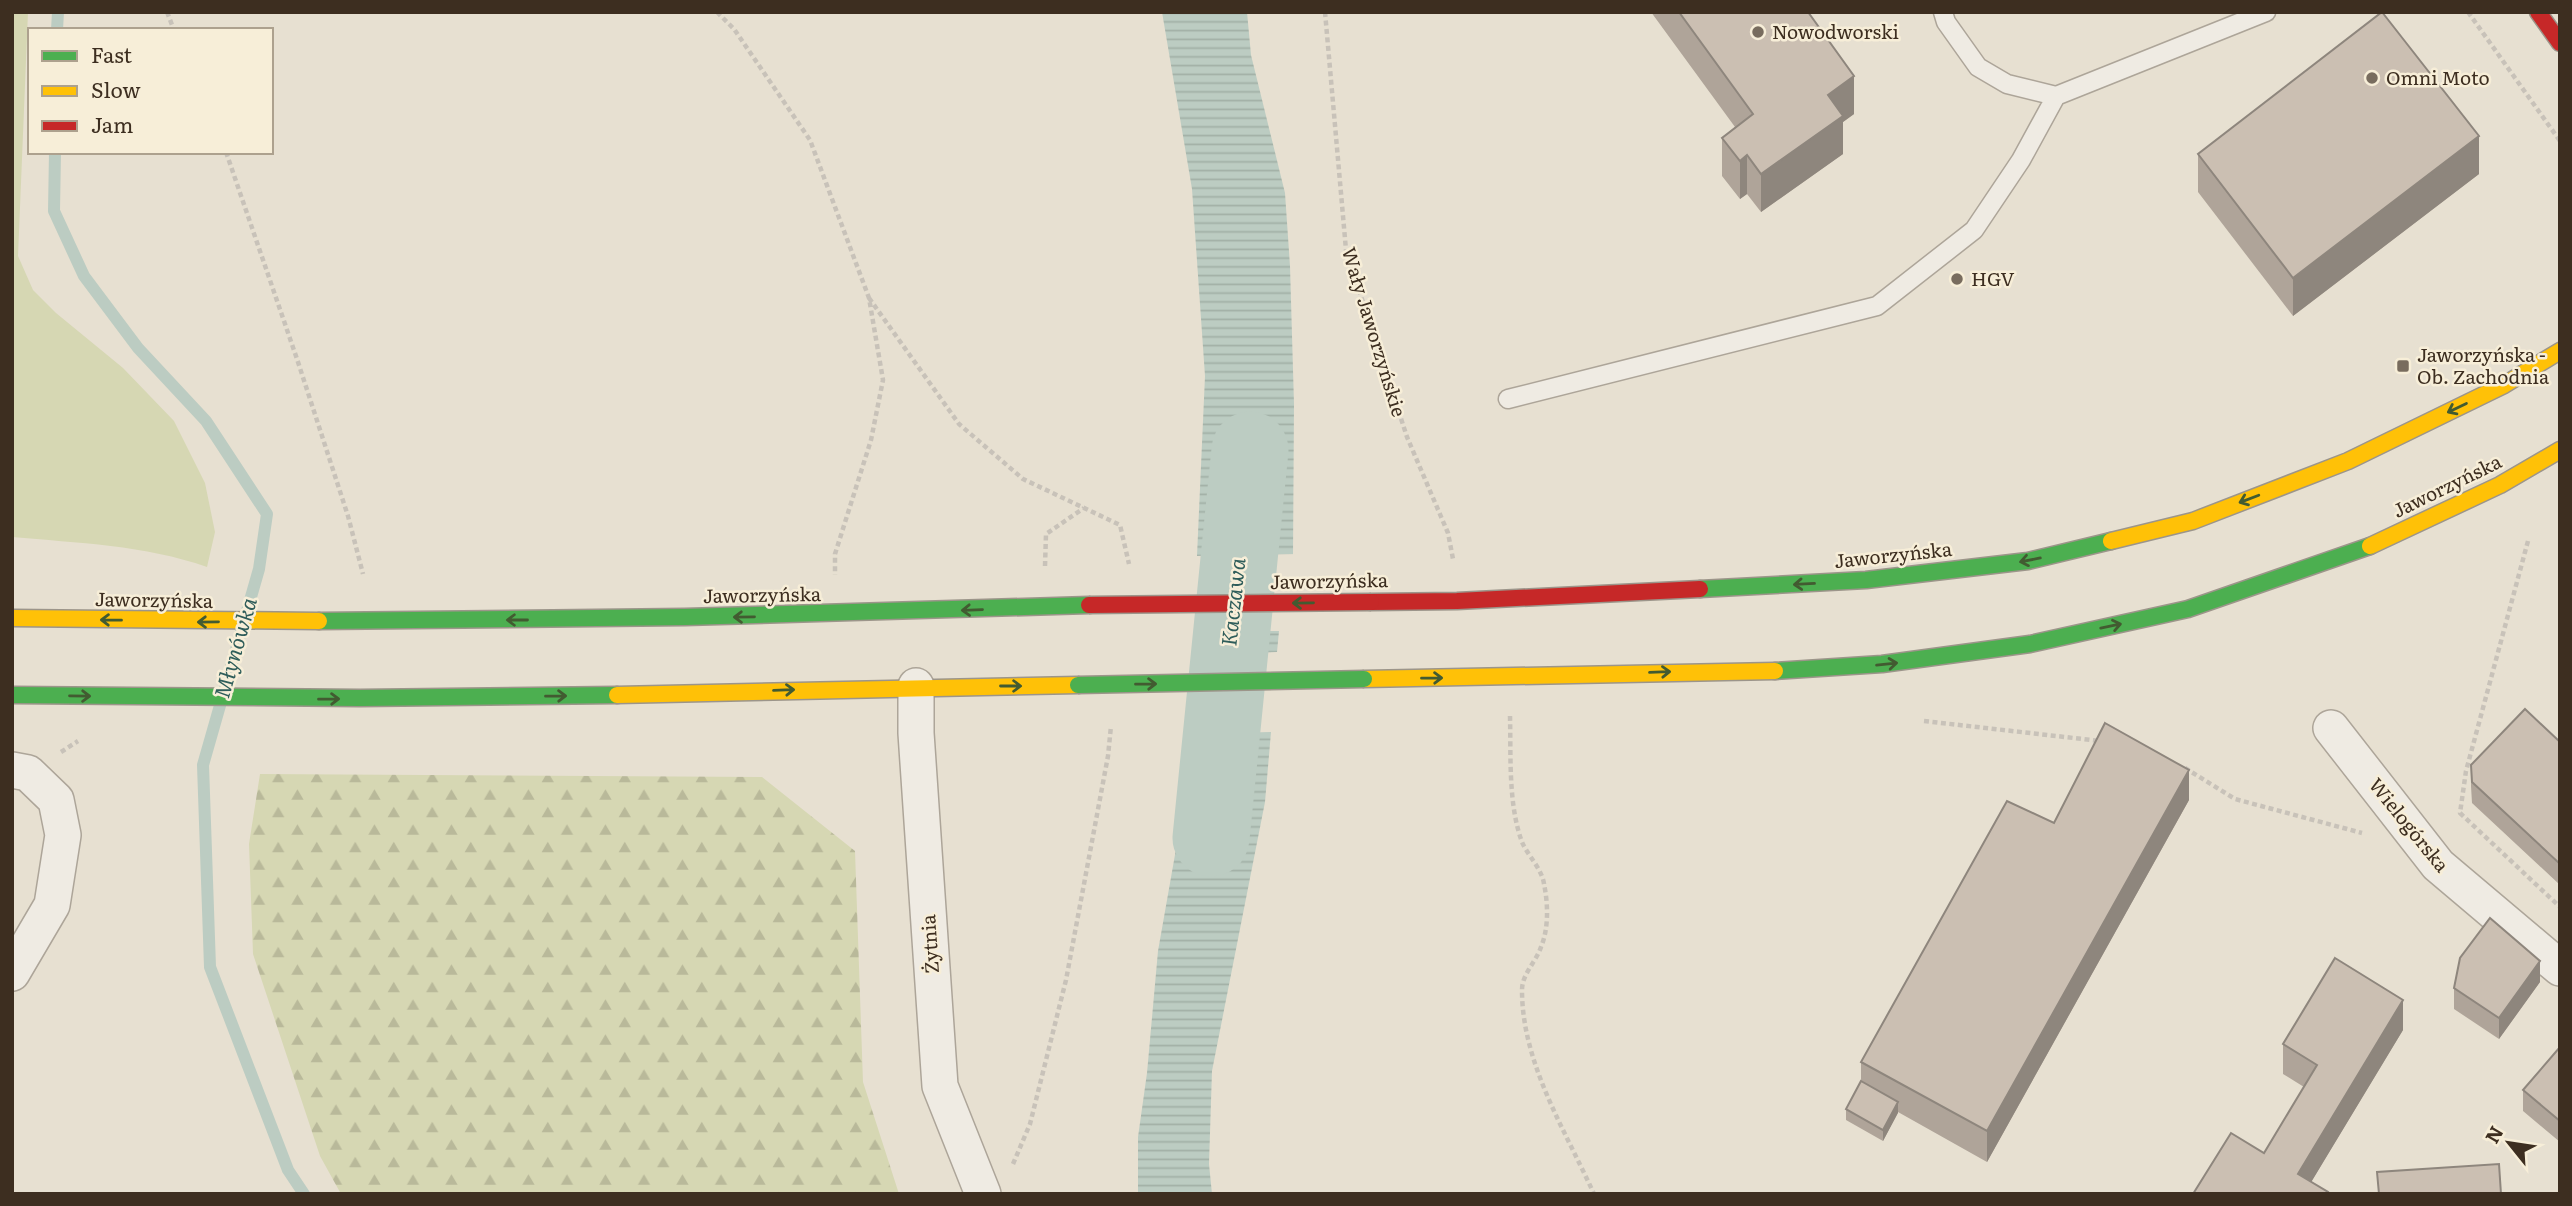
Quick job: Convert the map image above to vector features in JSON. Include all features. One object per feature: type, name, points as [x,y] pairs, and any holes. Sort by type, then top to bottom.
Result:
[{"type":"main road","points":[[2538,12],[2560,43]]},
{"type":"main road","name":"Jaworzyńska","points":[[12,618],[179,622],[594,620],[1089,606],[1457,601],[1866,580],[2028,561],[2193,521],[2348,461],[2504,385],[2560,351]]},
{"type":"main road","name":"Jaworzyńska","points":[[12,695],[261,700],[571,696],[916,686],[1510,677],[1816,669],[1882,664],[2031,644],[2188,609],[2354,553],[2500,485],[2560,450]]},
{"type":"street","name":"Żytnia","points":[[916,686],[916,733],[940,1086],[983,1194]]},
{"type":"street","name":"Wielogórska","points":[[2332,728],[2438,865],[2560,968]]},
{"type":"street","points":[[12,770],[27,773],[56,800],[63,835],[52,905],[12,973]]},
{"type":"lane","points":[[1943,12],[1946,22],[1978,67],[2007,84],[2056,96],[2266,12]]},
{"type":"lane","points":[[1508,399],[1877,306],[1975,230],[2021,160],[2056,96]]},
{"type":"path","points":[[717,12],[734,29],[810,140],[869,298],[883,380],[871,440],[835,554],[834,615]]},
{"type":"path","name":"Wały Jaworzyńskie","points":[[1325,12],[1346,250],[1407,437],[1448,533],[1457,601]]},
{"type":"path","points":[[2468,12],[2560,141]]},
{"type":"path","points":[[227,154],[327,451],[363,574]]},
{"type":"path","points":[[869,298],[959,424],[1023,479],[1120,525]]},
{"type":"path","points":[[1045,569],[1046,534],[1085,508]]},
{"type":"path","points":[[2528,541],[2466,771],[2460,813],[2560,907]]},
{"type":"path","points":[[1510,677],[1511,792],[1522,842],[1544,880],[1547,911],[1542,946],[1528,970],[1522,988],[1529,1042],[1546,1092],[1594,1194]]},
{"type":"path","points":[[1924,721],[2087,738],[2110,744]]},
{"type":"path","points":[[1009,1168],[1016,1160],[1030,1124],[1066,980],[1108,755]]},
{"type":"path","points":[[2180,765],[2235,799],[2369,834]]},
{"type":"green space","points":[[12,12],[28,12],[18,256],[33,290],[56,313],[123,368],[174,421],[205,483],[215,532],[207,567],[135,549],[12,537]]},
{"type":"green space","points":[[260,774],[762,777],[855,851],[863,1082],[899,1194],[341,1194],[320,1156],[253,954],[249,844]]},
{"type":"shaded area","points":[[1162,12],[1247,12],[1251,55],[1285,193],[1294,404],[1293,555],[1197,556],[1205,376],[1192,189]]},
{"type":"shaded area","points":[[1279,631],[1277,652],[1203,654],[1206,632]]},
{"type":"shaded area","points":[[1271,732],[1265,802],[1212,1071],[1209,1164],[1212,1194],[1138,1194],[1138,1137],[1147,1073],[1158,951],[1179,832],[1192,734]]},
{"type":"pier","points":[[1297,554],[1293,558],[1197,560],[1193,556]]},
{"type":"building","points":[[1679,12],[1808,12],[1854,76],[1828,95],[1843,116],[1761,174],[1747,155],[1740,161],[1722,138],[1753,114]]},
{"type":"building","points":[[2382,12],[2479,136],[2293,278],[2198,154]]},
{"type":"building","points":[[2525,709],[2560,742],[2560,864],[2472,782],[2471,765]]},
{"type":"building","points":[[2105,723],[2189,770],[1987,1131],[1861,1062],[2007,801],[2054,823]]},
{"type":"building","points":[[2490,918],[2540,961],[2499,1018],[2454,988],[2460,958]]},
{"type":"building","points":[[2335,958],[2403,1000],[2298,1174],[2328,1192],[2327,1194],[2193,1194],[2231,1133],[2264,1153],[2317,1065],[2283,1044]]},
{"type":"building","points":[[2560,1047],[2560,1121],[2523,1090]]},
{"type":"building","points":[[1861,1081],[1898,1102],[1883,1130],[1846,1109]]},
{"type":"building","points":[[2499,1164],[2501,1194],[2379,1194],[2377,1172]]},
{"type":"waterway","name":"Młynówka","points":[[57,28],[58,12]]},
{"type":"waterway","name":"Młynówka","points":[[55,154],[54,211],[84,276],[138,348],[206,421],[267,514],[259,569],[203,765],[210,967],[288,1170],[304,1194]]},
{"type":"waterway","name":"Kaczawa","points":[[1211,838],[1250,450]]},
{"type":"traffic: fast","points":[[1700,589],[1866,580],[2028,561],[2111,541]]},
{"type":"traffic: fast","points":[[1775,671],[1882,664],[2030,644],[2188,609],[2370,546]]},
{"type":"traffic: fast","points":[[319,621],[685,617],[1089,605]]},
{"type":"traffic: fast","points":[[1078,685],[1364,679]]},
{"type":"traffic: fast","points":[[12,695],[360,698],[617,695]]},
{"type":"traffic: slow","points":[[2111,541],[2193,521],[2348,461],[2504,385],[2560,351]]},
{"type":"traffic: slow","points":[[2370,546],[2500,485],[2560,450]]},
{"type":"traffic: slow","points":[[12,618],[319,621]]},
{"type":"traffic: slow","points":[[1364,679],[1775,671]]},
{"type":"traffic: slow","points":[[617,695],[1078,685]]},
{"type":"traffic: jam","points":[[2538,12],[2560,43]]},
{"type":"traffic: jam","points":[[1371,602],[1457,601],[1700,589]]},
{"type":"traffic: jam","points":[[1089,605],[1371,602]]},
{"type":"place","name":"Nowodworski","points":[[1758,32]]},
{"type":"place","name":"Omni Moto","points":[[2372,78]]},
{"type":"place","name":"HGV","points":[[1957,279]]},
{"type":"place","name":"Jaworzyńska - Ob. Zachodnia","points":[[2403,366]]}]
